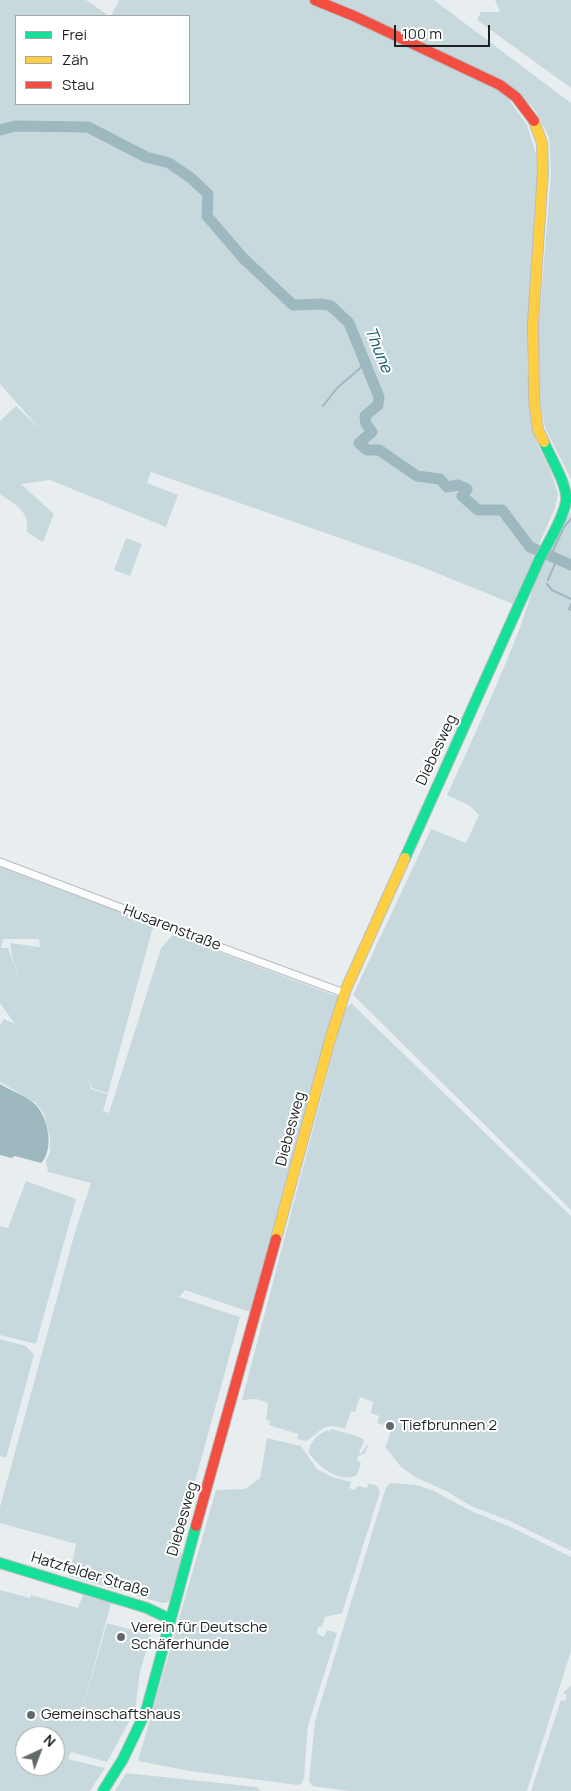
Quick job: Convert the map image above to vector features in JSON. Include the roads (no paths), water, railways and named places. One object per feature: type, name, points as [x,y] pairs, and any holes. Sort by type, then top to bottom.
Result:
[{"type":"street","points":[[315,0],[354,16],[500,85],[516,97],[533,120],[542,143],[543,170],[533,324],[534,399],[538,430],[569,500]]},
{"type":"street","name":"Diebesweg","points":[[103,1791],[124,1759],[146,1711],[344,993],[540,558],[569,500]]},
{"type":"street","name":"Husarenstraße","points":[[0,862],[161,923],[187,935],[344,993]]},
{"type":"street","name":"Hatzfelder Straße","points":[[0,1563],[147,1608],[170,1619]]},
{"type":"water","points":[[0,1084],[31,1101],[40,1110],[46,1125],[49,1142],[48,1150],[41,1163],[15,1156],[11,1158],[0,1155]]},
{"type":"waterway","name":"Thune","points":[[0,130],[15,126],[88,127],[146,157],[169,163],[191,178],[208,194],[207,216],[243,258],[293,305],[323,304],[331,306],[349,323],[379,397],[378,405],[365,416],[366,424],[372,432],[359,443],[367,450],[379,450],[417,476],[440,479],[447,487],[458,485],[467,489],[462,496],[478,510],[502,510],[530,547],[571,565]]},
{"type":"waterway","points":[[323,406],[337,388],[365,364]]},
{"type":"waterway","points":[[551,555],[564,527],[571,519]]},
{"type":"waterway","points":[[548,580],[557,559]]},
{"type":"waterway","points":[[547,584],[552,590],[571,599]]},
{"type":"waterway","points":[[571,604],[569,609],[571,610]]},
{"type":"place","name":"Tiefbrunnen 2","points":[[390,1426]]},
{"type":"place","name":"Verein für Deutsche Schäferhunde","points":[[121,1637]]},
{"type":"place","name":"Gemeinschaftshaus","points":[[31,1715]]}]
